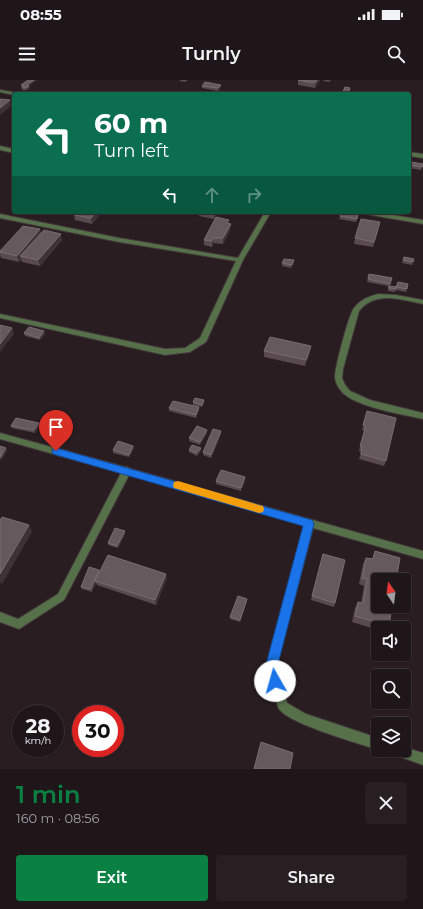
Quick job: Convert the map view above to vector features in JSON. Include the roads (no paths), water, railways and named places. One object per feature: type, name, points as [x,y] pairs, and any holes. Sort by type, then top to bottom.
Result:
[{"type":"street","points":[[0,91],[12,93]]},
{"type":"street","points":[[0,148],[12,151]]},
{"type":"street","points":[[411,154],[423,156]]},
{"type":"street","points":[[0,316],[165,352],[187,350],[203,340],[240,260],[267,214]]},
{"type":"street","points":[[377,214],[423,222]]},
{"type":"street","points":[[0,216],[119,240],[240,260]]},
{"type":"street","points":[[423,302],[378,296],[360,303],[356,310],[339,369],[338,379],[343,389],[355,398],[369,403],[423,416]]},
{"type":"street","points":[[0,436],[127,470],[309,524],[423,555]]},
{"type":"street","points":[[0,618],[19,624],[61,597],[127,470]]},
{"type":"street","points":[[309,524],[271,668],[283,707],[303,719],[371,742]]},
{"type":"street","points":[[411,755],[423,759]]}]
